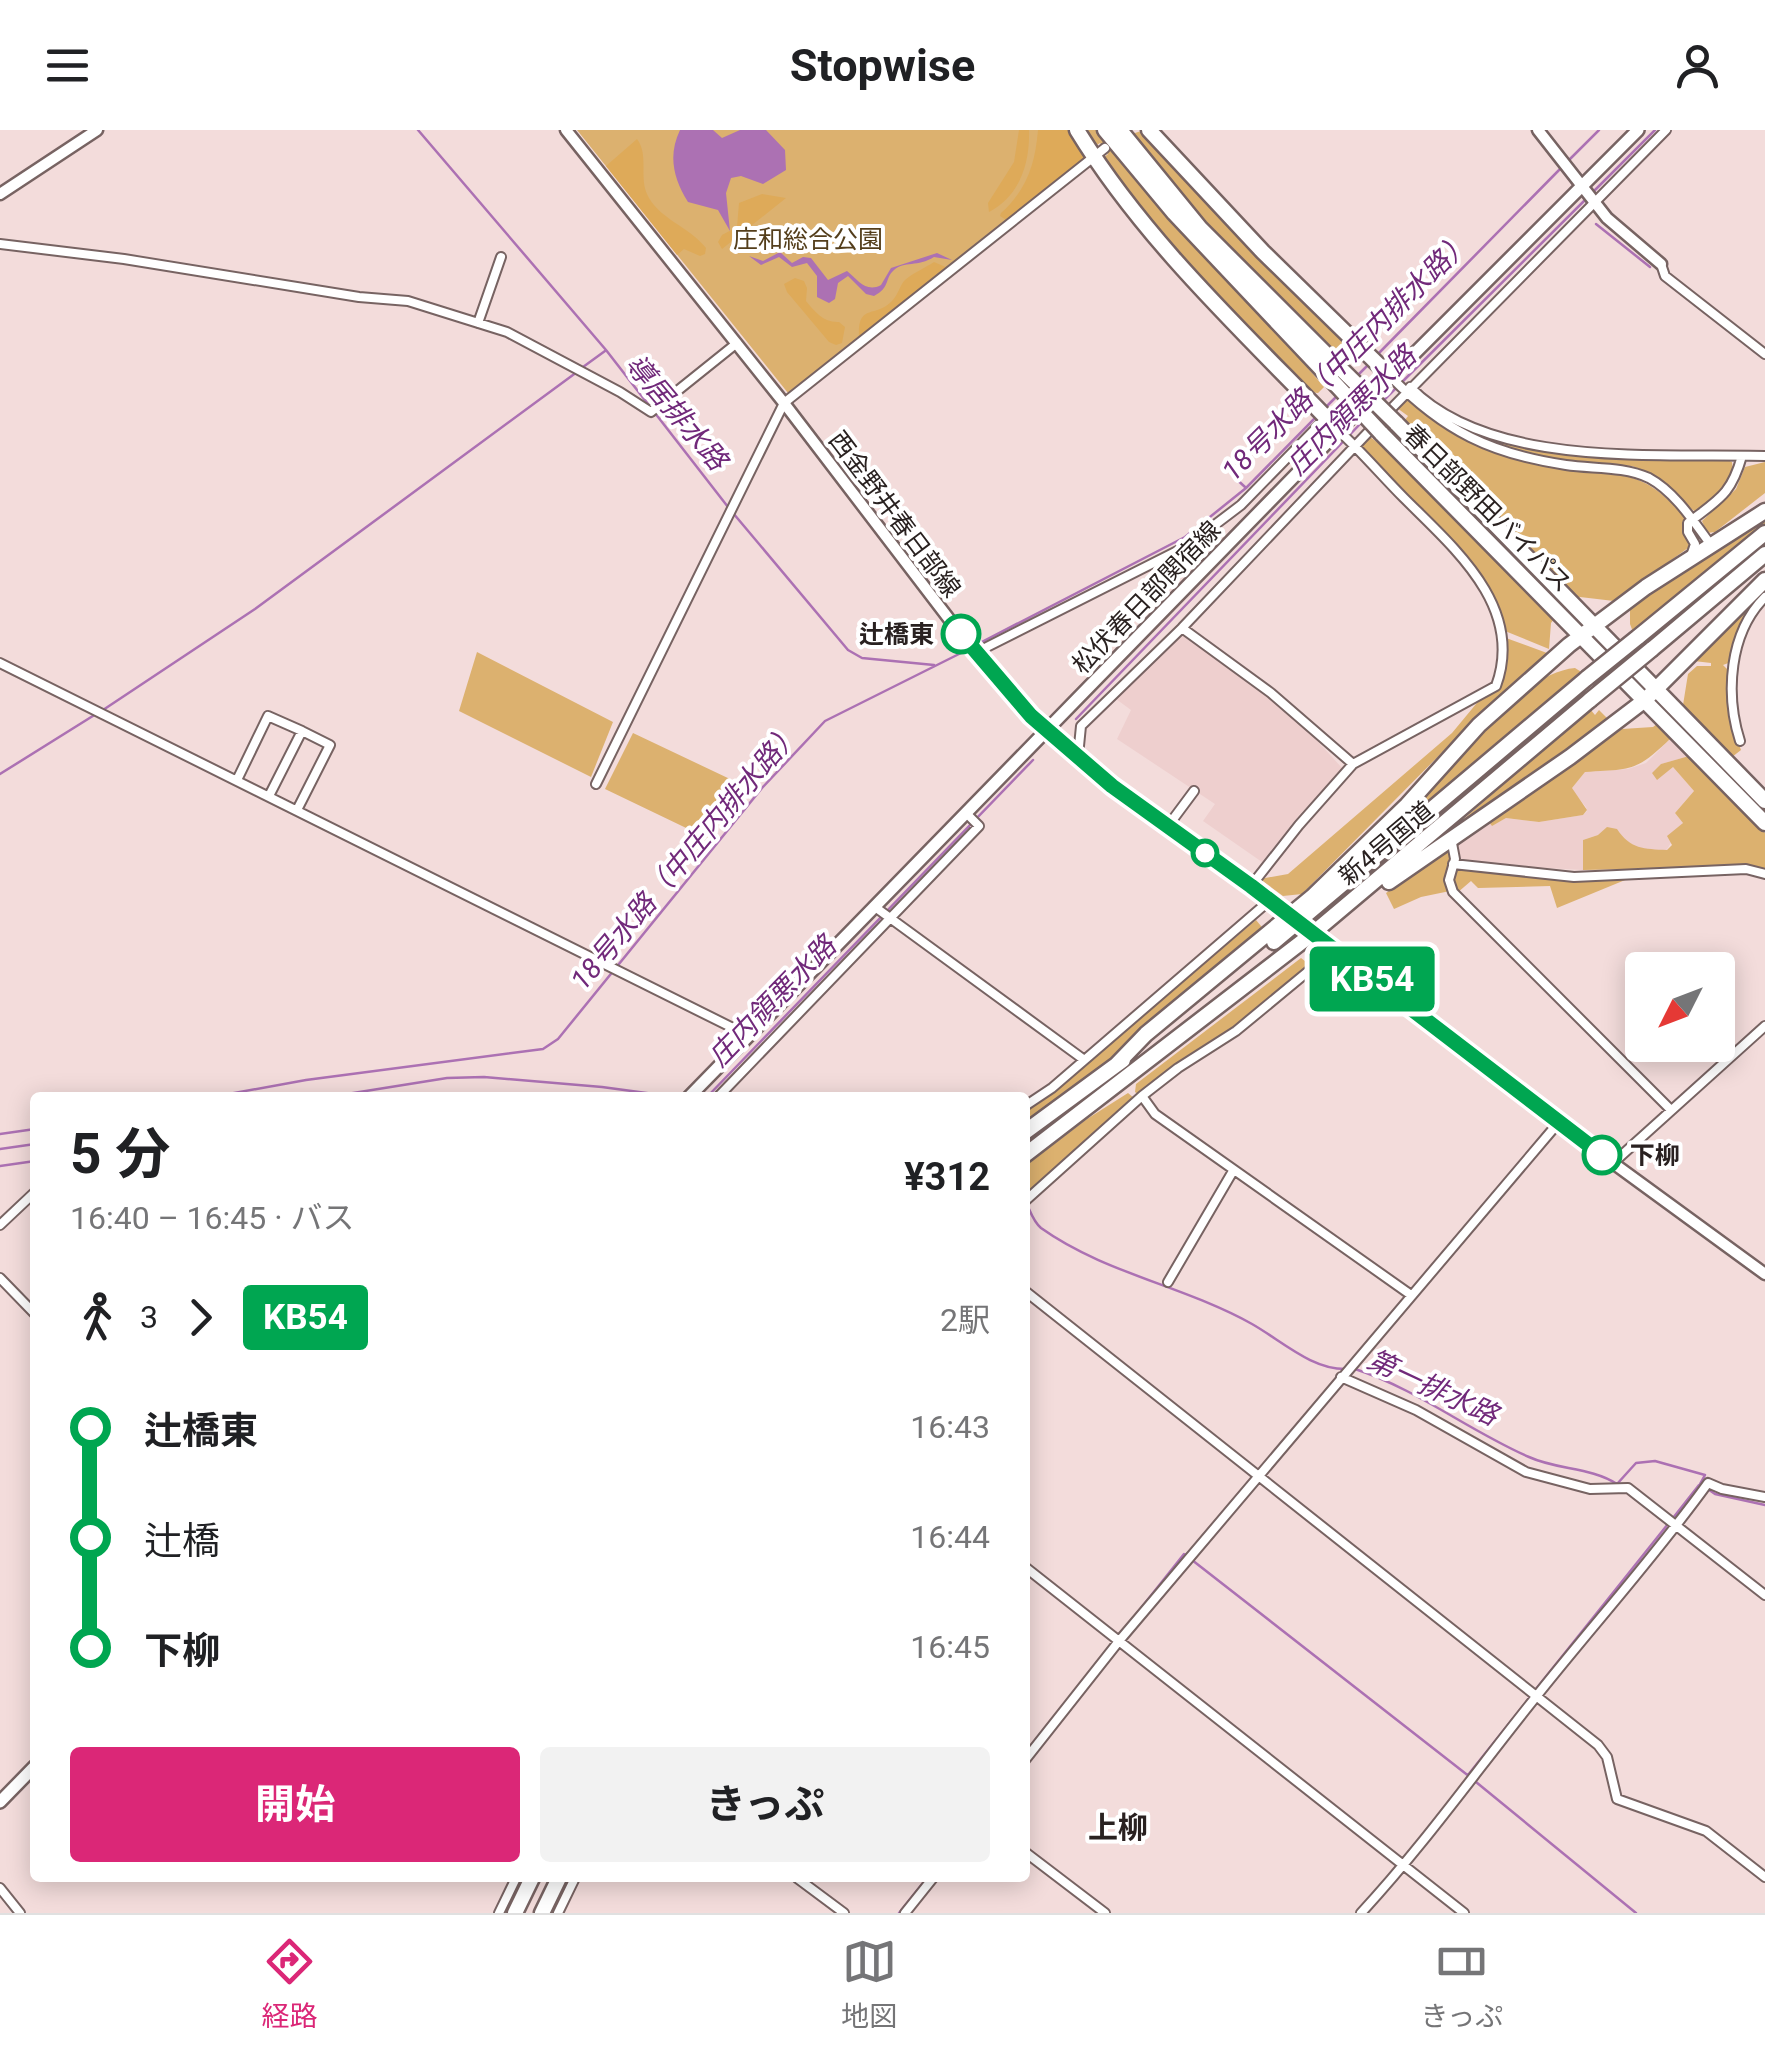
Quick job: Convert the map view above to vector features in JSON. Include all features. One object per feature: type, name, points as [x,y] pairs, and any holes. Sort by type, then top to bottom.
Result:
[{"type":"highway","points":[[1077,130],[1099,153],[1161,243],[1340,432]]},
{"type":"highway","name":"春日部野田バイパス","points":[[1105,130],[1174,213],[1331,369],[1396,423],[1765,822]]},
{"type":"highway","name":"春日部野田バイパス","points":[[1120,130],[1200,228],[1331,369],[1381,433],[1587,630]]},
{"type":"highway","points":[[1150,130],[1250,239],[1393,379]]},
{"type":"highway","points":[[1030,1128],[1117,1064],[1146,1034],[1294,920],[1479,725],[1587,630],[1765,511]]},
{"type":"highway","name":"新4号国道","points":[[1294,920],[1765,534]]},
{"type":"highway","name":"新4号国道","points":[[1030,1150],[1312,934],[1765,554]]},
{"type":"highway","points":[[1312,934],[1342,920],[1650,695],[1765,580]]},
{"type":"highway","name":"春日部野田バイパス","points":[[1650,695],[1765,802]]},
{"type":"highway","points":[[515,1913],[530,1882]]},
{"type":"highway","points":[[542,1913],[557,1882]]},
{"type":"main road","points":[[0,194],[98,130]]},
{"type":"main road","name":"西金野井春日部線","points":[[566,130],[784,403],[975,653],[1047,732],[1112,786],[1270,900],[1613,1163],[1765,1274]]},
{"type":"main road","points":[[1538,130],[1615,226],[1662,264]]},
{"type":"main road","name":"松伏春日部関宿線","points":[[694,1092],[882,914],[1047,732],[1340,432],[1589,195],[1638,130]]},
{"type":"main road","points":[[0,1802],[30,1771]]},
{"type":"street","points":[[1079,746],[1080,726],[1182,628],[1589,195],[1666,130]]},
{"type":"street","points":[[596,784],[784,403],[1099,153]]},
{"type":"street","points":[[0,244],[408,302],[507,332],[651,412],[737,343]]},
{"type":"street","points":[[478,323],[502,257]]},
{"type":"street","points":[[1662,264],[1665,276],[1765,354]]},
{"type":"street","points":[[1393,379],[1457,422],[1499,438],[1567,451],[1765,456]]},
{"type":"street","points":[[1407,390],[1436,418],[1467,438],[1537,459],[1632,471],[1652,480],[1711,545]]},
{"type":"street","points":[[975,653],[1187,546],[1241,505],[1322,414]]},
{"type":"street","points":[[1251,886],[1353,764],[1496,686],[1504,656],[1502,635],[1482,580],[1340,432]]},
{"type":"street","points":[[1688,559],[1695,548],[1687,528],[1723,498],[1736,478],[1742,456]]},
{"type":"street","points":[[1740,741],[1732,714],[1733,667],[1747,619],[1765,596]]},
{"type":"street","points":[[1182,628],[1271,693],[1353,764]]},
{"type":"street","points":[[0,663],[749,1036]]},
{"type":"street","points":[[237,780],[268,716],[302,731],[330,746],[297,810]]},
{"type":"street","points":[[269,796],[302,731]]},
{"type":"street","points":[[1168,826],[1194,790]]},
{"type":"street","points":[[1451,838],[1453,864],[1449,880],[1453,892],[1671,1110]]},
{"type":"street","points":[[1453,864],[1574,877],[1746,869],[1765,874]]},
{"type":"street","points":[[1030,1102],[1270,900]]},
{"type":"street","points":[[722,1092],[882,914],[1083,1059]]},
{"type":"street","points":[[1030,1197],[1141,1098],[1178,1068],[1236,1031],[1334,950]]},
{"type":"street","points":[[1613,1163],[1765,1026]]},
{"type":"street","points":[[1122,1082],[1154,1114],[1411,1294]]},
{"type":"street","points":[[1030,1754],[1340,1377],[1559,1122]]},
{"type":"street","points":[[1168,1282],[1233,1171]]},
{"type":"street","points":[[0,1225],[30,1197]]},
{"type":"street","points":[[0,1278],[30,1309]]},
{"type":"street","points":[[1030,1295],[1598,1745],[1607,1756],[1617,1799],[1706,1831],[1765,1878]]},
{"type":"street","points":[[1340,1377],[1416,1410],[1526,1472],[1590,1490],[1628,1488],[1765,1595]]},
{"type":"street","points":[[1362,1913],[1404,1866],[1708,1483],[1722,1490],[1765,1497]]},
{"type":"street","points":[[1030,1571],[1464,1913]]},
{"type":"street","points":[[1030,1856],[1105,1913]]},
{"type":"street","points":[[499,1913],[514,1882]]},
{"type":"street","points":[[558,1913],[573,1882]]},
{"type":"street","points":[[802,1882],[844,1913]]},
{"type":"street","points":[[905,1913],[930,1882]]},
{"type":"street","points":[[0,1888],[20,1913]]},
{"type":"shaded area","points":[[680,130],[713,130],[722,138],[740,130],[766,130],[785,150],[786,170],[763,184],[741,176],[731,178],[726,193],[730,231],[718,210],[688,202],[683,193],[673,157]]},
{"type":"shaded area","points":[[1019,130],[1029,130],[1028,154],[1021,177],[1008,197],[989,212],[988,203],[1014,162]]},
{"type":"shaded area","points":[[1038,130],[1068,130],[1086,160],[1008,221],[1000,216],[1028,176]]},
{"type":"shaded area","points":[[637,139],[647,194],[666,216],[706,248],[705,254],[700,256],[684,249],[677,255],[606,166]]},
{"type":"shaded area","points":[[762,194],[786,198],[722,249],[718,242],[722,235],[737,227],[739,203]]},
{"type":"shaded area","points":[[780,252],[792,263],[803,257],[811,258],[828,280],[847,271],[871,287],[881,285],[891,268],[937,253],[952,260],[934,257],[898,267],[874,296],[866,294],[848,276],[838,283],[835,299],[829,303],[817,297],[817,276],[807,263],[792,267],[779,257],[761,265],[749,256],[763,261]]},
{"type":"shaded area","points":[[934,262],[948,268],[859,338],[864,315],[886,306],[905,280]]},
{"type":"shaded area","points":[[795,278],[804,281],[806,301],[816,313],[845,327],[842,343],[829,342],[787,292],[784,284]]},
{"type":"shaded area","points":[[1182,633],[1272,698],[1343,769],[1262,862],[1203,821],[1215,804],[1117,739],[1131,710],[1116,699]]},
{"type":"shaded area","points":[[1671,738],[1689,756],[1661,764],[1673,767],[1694,791],[1675,813],[1683,823],[1666,851],[1638,849],[1625,840],[1598,835],[1583,840],[1583,870],[1458,863],[1456,844],[1489,822],[1493,825],[1506,818],[1539,822],[1583,815],[1586,807],[1571,789],[1585,772],[1628,769],[1646,763]]},
{"type":"green space","name":"庄和総合公園","points":[[577,130],[1068,130],[1018,214],[788,393]]},
{"type":"green space","points":[[1082,130],[1097,130],[1150,197],[1324,387],[1318,393],[1308,392],[1201,279],[1102,159],[1108,154],[1100,143],[1093,148]]},
{"type":"green space","points":[[1127,130],[1144,130],[1355,347],[1357,354],[1348,363],[1206,225]]},
{"type":"green space","points":[[1406,399],[1441,425],[1493,451],[1554,467],[1626,476],[1654,488],[1687,519],[1683,527],[1690,542],[1688,548],[1614,601],[1577,599],[1402,424],[1408,416],[1397,408]]},
{"type":"green space","points":[[1445,419],[1476,433],[1545,450],[1727,460],[1732,462],[1731,478],[1722,492],[1696,512],[1654,476],[1632,466],[1508,449],[1462,431]]},
{"type":"green space","points":[[1369,436],[1401,461],[1554,619],[1549,649],[1505,631],[1475,565],[1364,452],[1362,441]]},
{"type":"green space","points":[[1765,462],[1765,493],[1715,532],[1707,533],[1702,521],[1736,489],[1745,467]]},
{"type":"green space","points":[[1765,516],[1765,525],[1633,632],[1630,605]]},
{"type":"green space","points":[[1765,589],[1731,662],[1723,665],[1730,672],[1730,719],[1741,750],[1732,757],[1683,705],[1688,674],[1697,666],[1711,666],[1694,661]]},
{"type":"green space","points":[[1506,638],[1547,653],[1483,711],[1302,894],[1283,896],[1260,879],[1288,874],[1452,733],[1486,692],[1498,688],[1505,667]]},
{"type":"green space","points":[[477,652],[613,722],[591,777],[459,711]]},
{"type":"green space","points":[[1575,668],[1583,673],[1403,824],[1458,756],[1504,708],[1552,674]]},
{"type":"green space","points":[[1590,709],[1595,715],[1599,710],[1609,720],[1458,824]]},
{"type":"green space","points":[[1657,724],[1671,738],[1641,763],[1624,769],[1585,772],[1572,788],[1587,810],[1583,815],[1539,822],[1506,818],[1492,826],[1489,822],[1622,729]]},
{"type":"green space","points":[[633,733],[751,789],[707,838],[605,789]]},
{"type":"green space","points":[[1689,756],[1765,833],[1765,874],[1721,867],[1583,870],[1583,840],[1607,827],[1617,829],[1638,847],[1667,850],[1672,845],[1667,836],[1683,823],[1675,813],[1694,791],[1673,767],[1657,780],[1652,773],[1661,764]]},
{"type":"green space","points":[[1451,848],[1447,880],[1450,891],[1421,897],[1394,909],[1386,893]]},
{"type":"green space","points":[[1455,868],[1503,875],[1668,878],[1630,878],[1557,908],[1550,886],[1478,888],[1471,881],[1457,893],[1451,883]]},
{"type":"green space","points":[[1256,920],[1266,932],[1109,1063],[1030,1119],[1030,1107]]},
{"type":"green space","points":[[1301,958],[1310,965],[1238,1024],[1139,1095],[1135,1092],[1136,1084]]},
{"type":"green space","points":[[1128,1093],[1134,1098],[1030,1191],[1030,1162]]},
{"type":"waterway","name":"導居排水路","points":[[418,130],[606,350],[728,507]]},
{"type":"waterway","name":"18号水路（中庄内排水路）","points":[[1568,161],[1599,130]]},
{"type":"waterway","name":"庄内領悪水路","points":[[1592,193],[1655,130]]},
{"type":"waterway","name":"18号水路（中庄内排水路）","points":[[1379,353],[1562,167]]},
{"type":"waterway","name":"庄内領悪水路","points":[[1383,401],[1586,199]]},
{"type":"waterway","points":[[1596,224],[1650,267]]},
{"type":"waterway","points":[[1683,295],[1765,358]]},
{"type":"waterway","points":[[583,367],[605,351]]},
{"type":"waterway","name":"18号水路（中庄内排水路）","points":[[1358,375],[1370,363]]},
{"type":"waterway","points":[[103,710],[255,609],[577,372]]},
{"type":"waterway","name":"18号水路（中庄内排水路）","points":[[1326,407],[1338,395]]},
{"type":"waterway","name":"18号水路（中庄内排水路）","points":[[974,646],[1185,537],[1246,488],[1317,416]]},
{"type":"waterway","name":"庄内領悪水路","points":[[1076,719],[1363,421]]},
{"type":"waterway","points":[[1232,475],[1245,487]]},
{"type":"waterway","name":"導居排水路","points":[[733,513],[848,650],[862,658],[934,665]]},
{"type":"waterway","name":"18号水路（中庄内排水路）","points":[[240,1092],[543,1049],[558,1039],[762,788],[825,721],[967,650]]},
{"type":"waterway","points":[[0,774],[96,714]]},
{"type":"waterway","name":"庄内領悪水路","points":[[712,1092],[1033,760]]},
{"type":"waterway","name":"庄内領悪水路","points":[[360,1092],[447,1078],[484,1077],[639,1092]]},
{"type":"waterway","name":"18号水路（中庄内排水路）","points":[[0,1134],[30,1130]]},
{"type":"waterway","name":"庄内領悪水路","points":[[0,1149],[30,1145]]},
{"type":"waterway","name":"第一排水路","points":[[0,1166],[30,1162]]},
{"type":"waterway","name":"第一排水路","points":[[1030,1211],[1041,1228],[1091,1257],[1226,1311],[1309,1360],[1347,1369]]},
{"type":"waterway","name":"第一排水路","points":[[1355,1369],[1378,1377],[1540,1461],[1596,1474],[1617,1484],[1636,1463],[1655,1461],[1705,1475],[1700,1484]]},
{"type":"waterway","points":[[1673,1518],[1699,1485]]},
{"type":"waterway","name":"第一排水路","points":[[1705,1487],[1715,1494],[1765,1505]]},
{"type":"waterway","points":[[1536,1689],[1668,1524]]},
{"type":"waterway","points":[[1122,1632],[1186,1555]]},
{"type":"waterway","points":[[1192,1560],[1470,1777]]},
{"type":"waterway","points":[[1468,1775],[1531,1696]]},
{"type":"waterway","points":[[1476,1782],[1636,1913]]},
{"type":"waterway","points":[[899,1913],[924,1882]]},
{"type":"bus line","name":"KB54","points":[[961,634],[1000,684],[1065,748],[1602,1155]]},
{"type":"place","name":"辻橋東","points":[[961,634]]},
{"type":"place","name":"下柳","points":[[1602,1155]]},
{"type":"district","name":"上柳","points":[[1118,1828]]}]
